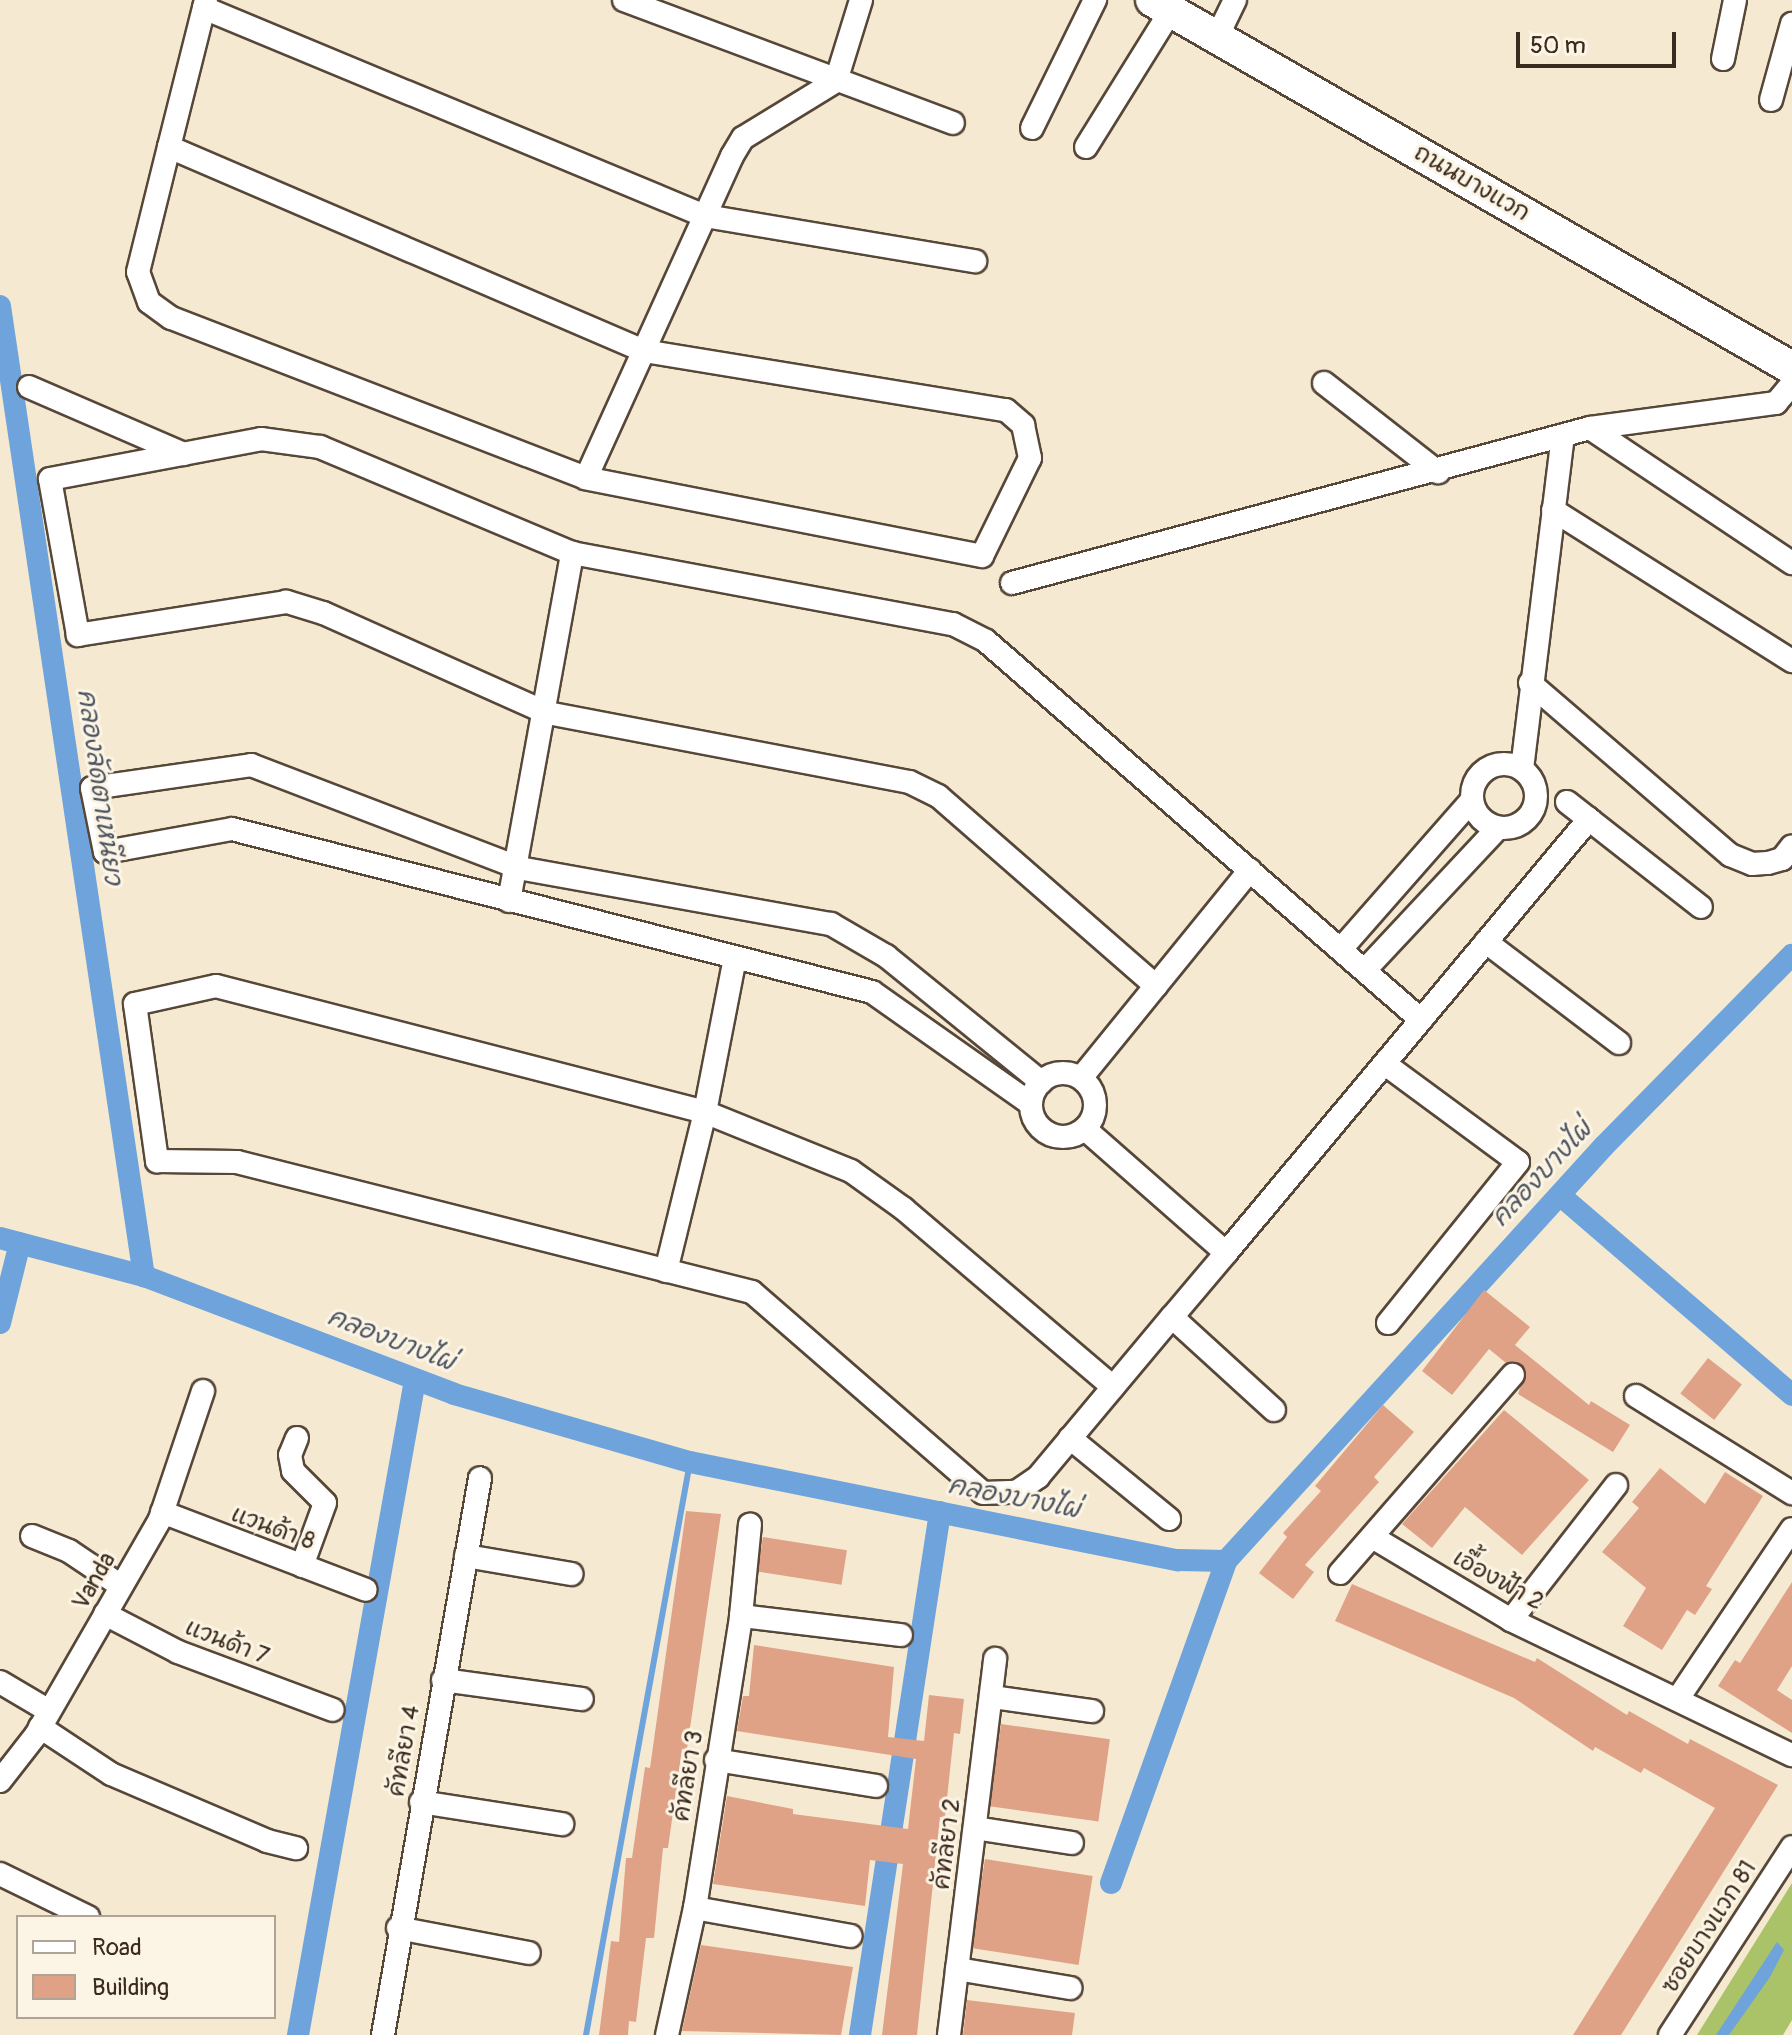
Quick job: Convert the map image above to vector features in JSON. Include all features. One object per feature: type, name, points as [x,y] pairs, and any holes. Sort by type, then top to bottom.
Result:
[{"type":"main road","name":"ถนนบางแวก","points":[[1162,4],[1757,353],[1792,368]]},
{"type":"street","points":[[624,0],[953,123]]},
{"type":"street","points":[[586,478],[743,138],[836,81],[861,0]]},
{"type":"street","points":[[1032,128],[1095,0]]},
{"type":"street","points":[[1217,37],[1235,0]]},
{"type":"street","points":[[1723,59],[1735,0]]},
{"type":"street","points":[[169,147],[644,351],[1006,410],[1023,425],[1030,458],[982,556],[586,478],[171,318],[149,302],[138,272],[169,147],[205,4],[705,216],[975,261]]},
{"type":"street","points":[[1086,147],[1162,4]]},
{"type":"street","points":[[1771,100],[1792,24]]},
{"type":"street","points":[[1324,383],[1438,472]]},
{"type":"street","points":[[1012,583],[1438,472],[1590,428],[1784,406],[1792,384]]},
{"type":"street","points":[[29,387],[184,454]]},
{"type":"street","points":[[1590,428],[1792,563]]},
{"type":"street","points":[[1472,800],[1480,819],[1498,828],[1520,825],[1534,808],[1535,786],[1522,769],[1530,683],[1563,436]]},
{"type":"street","points":[[1156,986],[938,796],[909,782],[544,711],[323,613],[286,602],[78,635],[50,479],[261,439],[320,447],[572,553],[953,624],[986,641],[1421,1020]]},
{"type":"street","points":[[1553,510],[1792,661]]},
{"type":"street","points":[[509,901],[572,553]]},
{"type":"street","points":[[1530,683],[1730,855],[1752,864],[1768,863],[1782,859],[1792,846]]},
{"type":"street","points":[[1041,1082],[886,956],[845,930],[515,867],[251,765],[92,788],[105,852],[232,829],[872,992],[1031,1104],[1037,1124],[1054,1136],[1085,1129]]},
{"type":"street","points":[[1341,949],[1472,800],[1476,780],[1491,766],[1522,769]]},
{"type":"street","points":[[1567,802],[1701,907]]},
{"type":"street","points":[[1113,1387],[904,1209],[851,1171],[705,1112],[216,986],[135,1004],[157,1161],[237,1162],[752,1292],[983,1493],[1016,1492],[1038,1477],[1589,819]]},
{"type":"street","points":[[1365,970],[1498,828]]},
{"type":"street","points":[[1081,1078],[1250,870]]},
{"type":"street","points":[[1486,942],[1619,1043]]},
{"type":"street","points":[[666,1271],[705,1112],[735,958]]},
{"type":"street","points":[[1385,1064],[1518,1162],[1388,1323]]},
{"type":"street","points":[[1031,1104],[1041,1082],[1060,1073],[1081,1078],[1095,1103],[1085,1129]]},
{"type":"street","points":[[1085,1129],[1226,1253]]},
{"type":"street","points":[[1172,1317],[1274,1410]]},
{"type":"street","points":[[1340,1573],[1374,1538],[1513,1375]]},
{"type":"street","name":"Vanda","points":[[0,1781],[44,1719],[162,1512],[203,1391]]},
{"type":"street","points":[[1636,1396],[1792,1493]]},
{"type":"street","points":[[297,1438],[290,1455],[293,1471],[325,1503],[302,1566]]},
{"type":"street","points":[[1070,1438],[1169,1519]]},
{"type":"street","name":"คัทลียา 4","points":[[383,2035],[398,1928],[480,1478]]},
{"type":"street","points":[[1511,1620],[1616,1485]]},
{"type":"street","name":"แวนด้า 8","points":[[162,1512],[366,1590]]},
{"type":"street","name":"คัทลียา 3","points":[[667,2035],[695,1908],[741,1616],[750,1524]]},
{"type":"street","points":[[1679,1697],[1792,1529]]},
{"type":"street","points":[[32,1536],[69,1551],[121,1586]]},
{"type":"street","name":"เอื้องฟ้า 2","points":[[1374,1538],[1511,1620],[1679,1697],[1792,1755]]},
{"type":"street","points":[[466,1556],[571,1574]]},
{"type":"street","name":"แวนด้า 7","points":[[105,1614],[178,1652],[333,1710]]},
{"type":"street","points":[[741,1616],[901,1635]]},
{"type":"street","name":"คัทลียา 2","points":[[949,2035],[995,1659]]},
{"type":"street","points":[[443,1680],[582,1699]]},
{"type":"street","points":[[0,1682],[111,1774],[267,1841],[296,1848]]},
{"type":"street","points":[[992,1697],[1092,1711]]},
{"type":"street","points":[[716,1760],[876,1786]]},
{"type":"street","points":[[421,1802],[562,1824]]},
{"type":"street","points":[[975,1828],[1072,1843]]},
{"type":"street","name":"ซอยบางแวก 81","points":[[1670,2035],[1792,1847]]},
{"type":"street","points":[[0,1874],[84,1915]]},
{"type":"street","points":[[695,1908],[851,1936]]},
{"type":"street","points":[[398,1928],[529,1953]]},
{"type":"street","points":[[957,1969],[1070,1988]]},
{"type":"green space","points":[[1792,1883],[1792,2020],[1783,2035],[1697,2035]]},
{"type":"water","points":[[1777,1942],[1784,1950],[1770,1977],[1729,2035],[1716,2035]]},
{"type":"building","points":[[1484,1290],[1530,1327],[1515,1345],[1589,1405],[1591,1401],[1630,1425],[1613,1452],[1518,1394],[1526,1370],[1516,1362],[1506,1363],[1489,1349],[1452,1395],[1422,1371]]},
{"type":"building","points":[[1708,1358],[1742,1384],[1714,1420],[1680,1393]]},
{"type":"building","points":[[1383,1405],[1414,1432],[1374,1477],[1379,1482],[1305,1565],[1314,1572],[1293,1599],[1259,1573],[1287,1537],[1283,1533],[1321,1491],[1315,1486]]},
{"type":"building","points":[[1504,1410],[1589,1480],[1522,1555],[1465,1507],[1432,1548],[1402,1524]]},
{"type":"building","points":[[1660,1468],[1705,1504],[1725,1472],[1763,1496],[1706,1586],[1712,1589],[1695,1615],[1687,1610],[1662,1650],[1623,1626],[1646,1588],[1602,1552],[1639,1508],[1632,1502]]},
{"type":"building","points":[[686,1511],[721,1514],[687,1749],[682,1749],[668,1848],[663,1848],[654,1938],[646,1938],[636,2022],[629,2021],[628,2035],[599,2035],[611,1941],[619,1942],[626,1858],[632,1858],[645,1767],[650,1768]]},
{"type":"building","points":[[763,1537],[847,1550],[841,1585],[758,1572]]},
{"type":"building","points":[[1792,1582],[1792,1666],[1777,1690],[1792,1700],[1792,1733],[1718,1686],[1735,1660],[1740,1663]]},
{"type":"building","points":[[1352,1584],[1535,1662],[1537,1658],[1627,1715],[1629,1711],[1688,1744],[1690,1739],[1778,1785],[1621,2035],[1573,2035],[1715,1808],[1644,1768],[1641,1773],[1595,1747],[1593,1751],[1514,1698],[1335,1621]]},
{"type":"building","points":[[754,1645],[894,1667],[888,1737],[924,1741],[929,1695],[964,1699],[960,1734],[954,1733],[945,1817],[940,1817],[917,2035],[882,2035],[903,1864],[870,1860],[865,1906],[713,1884],[727,1796],[793,1809],[793,1814],[908,1829],[916,1759],[737,1731],[743,1696],[749,1696]]},
{"type":"building","points":[[1001,1724],[1110,1739],[1098,1822],[989,1806]]},
{"type":"building","points":[[985,1859],[1093,1876],[1079,1965],[971,1948]]},
{"type":"building","points":[[701,1945],[853,1967],[841,2035],[682,2031]]},
{"type":"building","points":[[967,2000],[1075,2013],[1072,2035],[963,2035]]},
{"type":"waterway","name":"คลองลัดตาเหนียว","points":[[0,306],[144,1276]]},
{"type":"waterway","name":"คลองบางไผ่","points":[[0,1238],[144,1276],[454,1394],[690,1462],[1178,1560],[1226,1561],[1604,1146],[1792,955]]},
{"type":"waterway","points":[[1561,1196],[1792,1395]]},
{"type":"waterway","points":[[0,1323],[20,1243]]},
{"type":"waterway","points":[[298,2035],[415,1380]]},
{"type":"waterway","points":[[586,2035],[690,1462]]},
{"type":"waterway","points":[[860,2035],[940,1512]]},
{"type":"waterway","points":[[1111,1883],[1226,1561]]}]
